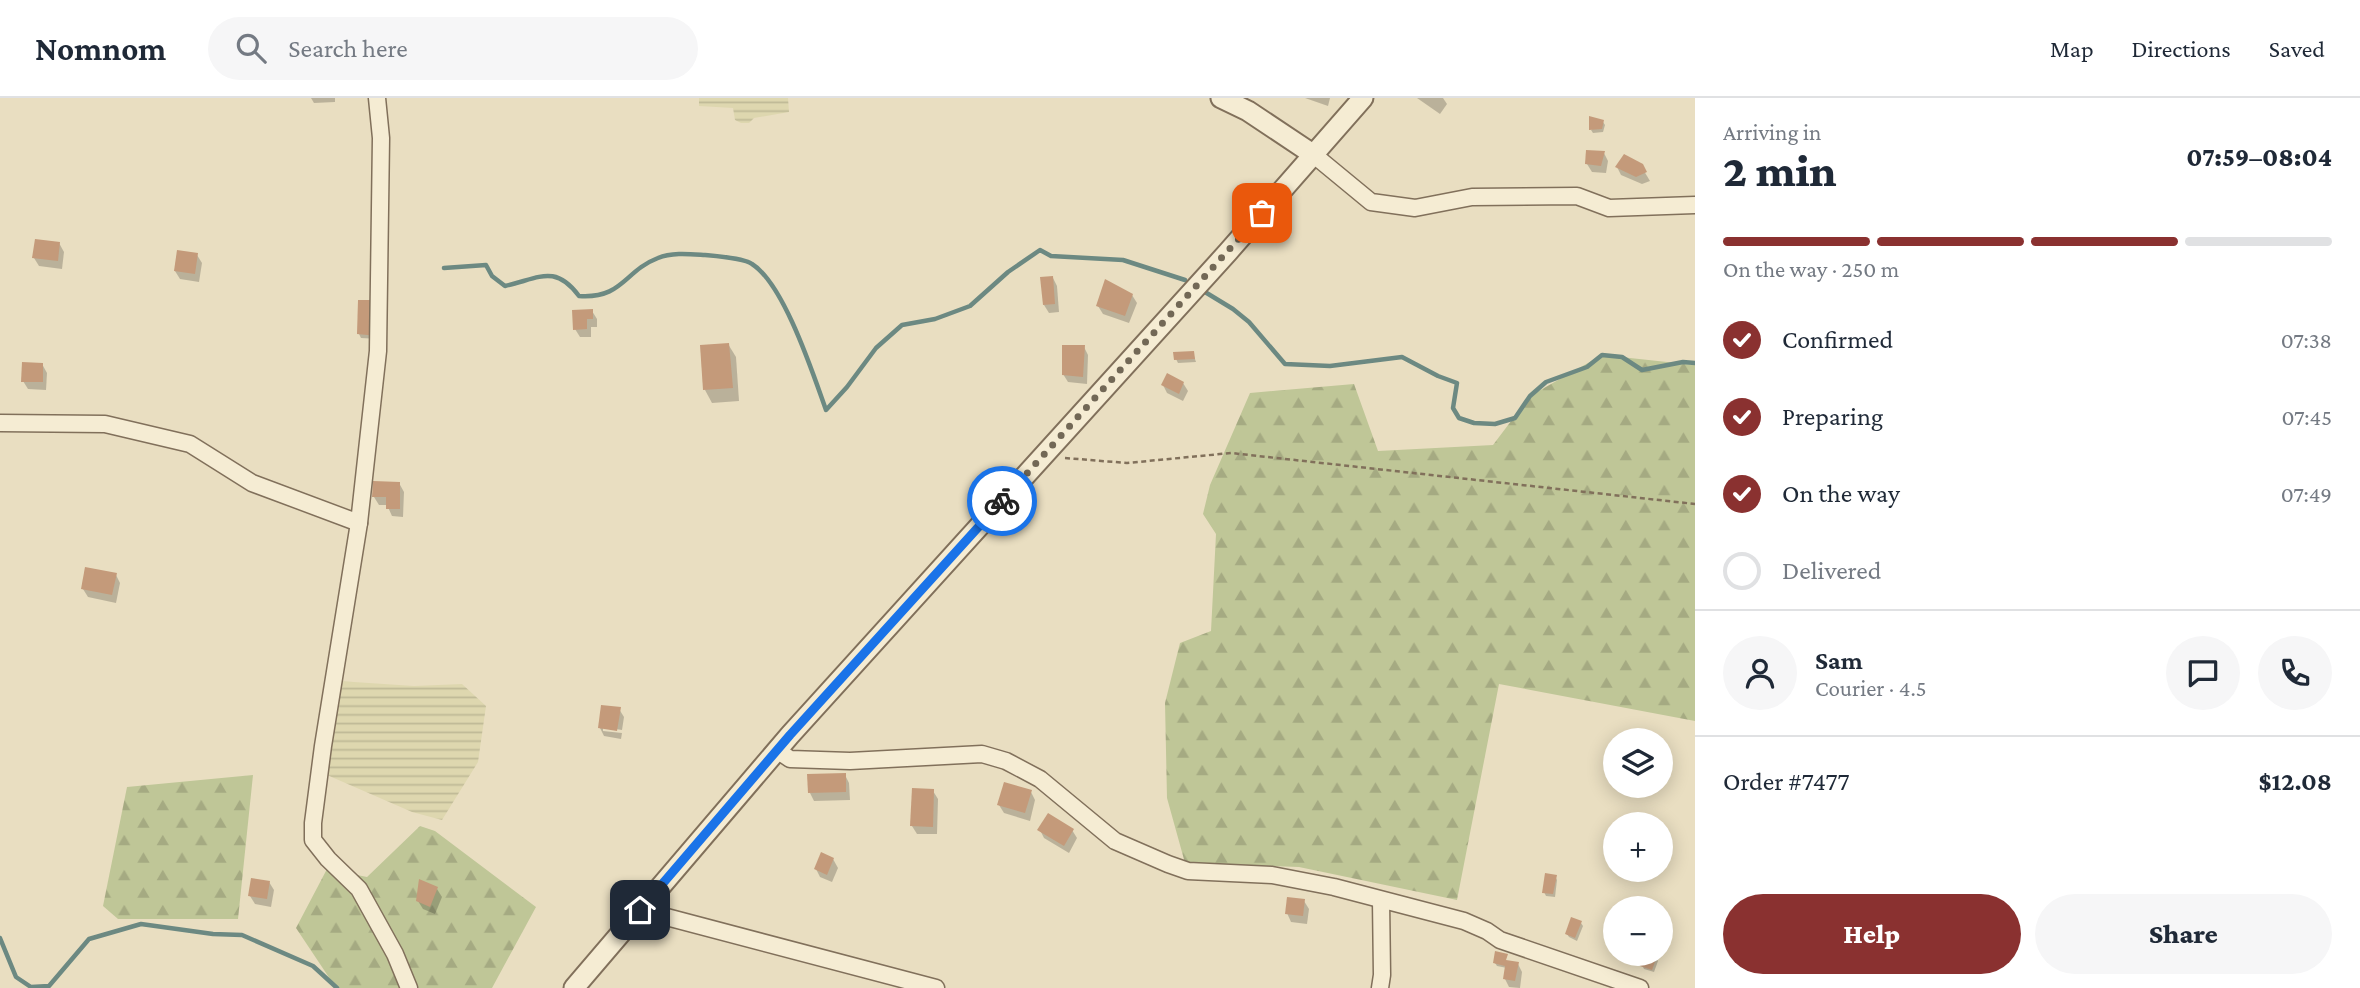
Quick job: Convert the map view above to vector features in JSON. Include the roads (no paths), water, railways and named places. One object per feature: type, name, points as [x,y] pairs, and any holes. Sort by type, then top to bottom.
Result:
[{"type":"street","points":[[377,98],[382,138],[378,351],[359,523],[323,746],[313,840],[359,889],[395,954],[409,988]]},
{"type":"street","points":[[1221,98],[1248,111],[1314,155],[1371,202],[1415,208],[1472,197],[1577,196],[1609,208],[1695,205]]},
{"type":"street","points":[[574,988],[777,750],[1363,98]]},
{"type":"street","points":[[0,423],[105,424],[190,444],[252,483],[359,523]]},
{"type":"street","points":[[777,750],[790,759],[850,761],[982,754],[1006,761],[1040,779],[1115,841],[1168,864],[1188,871],[1272,875],[1464,921],[1500,940],[1640,988]]},
{"type":"street","points":[[1380,988],[1381,900]]},
{"type":"street","points":[[640,910],[936,988]]},
{"type":"waterway","points":[[444,268],[486,265],[492,276],[505,286],[537,277],[554,277],[570,286],[579,296],[594,296],[614,289],[647,263],[663,256],[699,255],[748,262],[764,275],[786,309],[826,410],[876,348],[902,325],[935,319],[970,306],[1008,272],[1040,250],[1051,256],[1123,260],[1185,280]]},
{"type":"waterway","points":[[1205,292],[1249,322],[1285,364],[1330,366],[1402,357],[1457,383],[1453,408],[1459,418],[1474,423],[1495,424],[1515,418],[1530,396],[1546,382],[1587,367],[1602,355],[1622,357],[1642,370],[1683,362],[1695,363]]},
{"type":"waterway","points":[[0,938],[16,977],[31,987],[49,986],[89,939],[141,924],[213,934],[242,935],[313,966],[337,988]]}]
